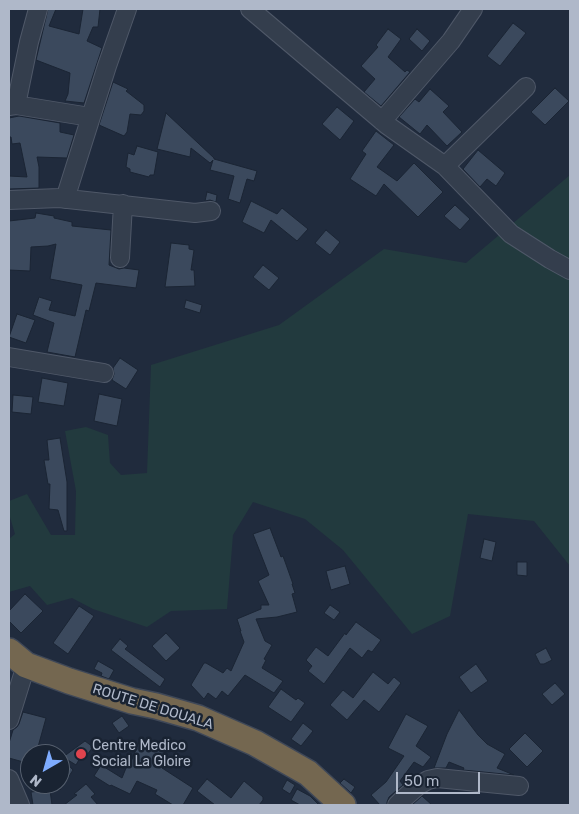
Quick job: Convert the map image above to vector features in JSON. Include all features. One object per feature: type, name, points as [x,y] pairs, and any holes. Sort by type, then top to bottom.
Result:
[{"type":"highway","name":"ROUTE DE DOUALA","points":[[17,658],[69,681],[132,701],[198,718],[254,743],[308,773],[343,805]]},
{"type":"street","points":[[38,9],[12,106],[90,117]]},
{"type":"street","points":[[64,198],[106,66],[127,9]]},
{"type":"street","points":[[250,9],[382,121],[445,166],[511,234],[570,270]]},
{"type":"street","points":[[382,121],[451,41],[473,9]]},
{"type":"street","points":[[445,166],[526,87]]},
{"type":"street","points":[[9,200],[64,198],[195,213],[212,210]]},
{"type":"street","points":[[120,258],[124,204]]},
{"type":"street","points":[[9,357],[104,373]]},
{"type":"street","points":[[9,720],[17,658]]},
{"type":"street","points":[[397,805],[419,785],[437,778],[519,786]]},
{"type":"street","points":[[9,779],[20,805]]},
{"type":"green space","points":[[570,175],[570,566],[534,521],[468,514],[450,616],[412,634],[343,550],[305,519],[253,502],[233,535],[227,609],[171,611],[147,627],[93,609],[72,598],[47,605],[30,586],[9,592],[9,539],[15,534],[9,514],[9,501],[27,494],[51,535],[75,535],[76,491],[65,431],[86,427],[108,435],[110,463],[121,475],[147,473],[151,365],[279,325],[384,249],[466,263]]},
{"type":"building","points":[[48,9],[56,9],[49,26],[79,34],[83,9],[100,9],[98,27],[93,27],[87,41],[102,48],[84,103],[65,101],[68,94],[70,73],[36,60]]},
{"type":"building","points":[[513,23],[526,33],[500,66],[487,56]]},
{"type":"building","points":[[388,29],[401,39],[388,57],[405,72],[407,70],[410,72],[381,106],[364,92],[375,79],[361,66],[378,47],[376,45]]},
{"type":"building","points":[[417,29],[430,41],[422,51],[409,39]]},
{"type":"building","points":[[113,82],[128,89],[126,91],[144,105],[144,111],[141,115],[130,114],[127,132],[124,136],[99,125]]},
{"type":"building","points":[[555,88],[569,101],[545,125],[531,112]]},
{"type":"building","points":[[430,89],[449,106],[443,112],[462,132],[447,146],[427,125],[420,134],[399,117],[415,99],[419,102]]},
{"type":"building","points":[[337,107],[354,121],[340,140],[322,124]]},
{"type":"building","points":[[166,113],[214,159],[257,171],[254,181],[247,179],[240,203],[228,199],[234,176],[210,170],[213,160],[210,163],[191,148],[190,157],[157,149]]},
{"type":"building","points":[[19,116],[60,123],[60,132],[74,135],[67,158],[37,157],[39,188],[9,189],[9,176],[27,177],[20,143],[12,144],[11,137],[9,137],[9,118]]},
{"type":"building","points":[[376,131],[394,145],[377,167],[397,181],[414,163],[443,192],[418,217],[384,184],[376,196],[350,179],[366,154],[362,151]]},
{"type":"building","points":[[137,146],[158,152],[154,175],[149,177],[130,172],[130,169],[126,167],[128,153],[134,155]]},
{"type":"building","points":[[478,150],[505,173],[496,186],[487,179],[480,187],[463,169]]},
{"type":"building","points":[[207,192],[217,195],[216,202],[205,201]]},
{"type":"building","points":[[251,201],[277,214],[282,208],[308,229],[297,241],[271,220],[264,233],[242,222]]},
{"type":"building","points":[[455,205],[470,219],[460,230],[444,216]]},
{"type":"building","points":[[36,213],[72,222],[72,226],[111,230],[109,265],[119,269],[139,270],[136,288],[96,283],[89,311],[86,310],[75,357],[47,352],[54,323],[33,315],[39,297],[52,301],[49,310],[75,316],[82,285],[50,279],[56,244],[31,247],[30,271],[9,270],[9,221],[35,218]]},
{"type":"building","points":[[326,230],[340,242],[330,255],[315,243]]},
{"type":"building","points":[[171,243],[189,245],[189,249],[194,250],[191,270],[194,270],[195,286],[165,287]]},
{"type":"building","points":[[263,265],[279,278],[269,290],[253,277]]},
{"type":"building","points":[[186,300],[202,305],[200,313],[184,308]]},
{"type":"building","points":[[17,314],[35,320],[26,343],[9,337]]},
{"type":"building","points":[[120,358],[138,370],[126,389],[112,380],[113,368]]},
{"type":"building","points":[[42,378],[68,383],[64,406],[38,402]]},
{"type":"building","points":[[99,394],[122,399],[117,426],[94,421]]},
{"type":"building","points":[[13,395],[33,397],[31,414],[12,412]]},
{"type":"building","points":[[60,438],[67,482],[67,531],[64,531],[58,510],[49,509],[50,484],[48,484],[44,460],[49,460],[47,440]]},
{"type":"building","points":[[270,528],[293,584],[295,593],[292,594],[297,612],[277,617],[256,619],[265,641],[272,645],[264,659],[266,660],[262,668],[283,681],[274,693],[245,675],[228,696],[222,691],[216,699],[208,693],[204,699],[191,685],[204,663],[223,673],[227,668],[231,671],[244,642],[237,619],[261,609],[261,605],[269,605],[258,581],[269,575],[253,534]]},
{"type":"building","points":[[484,539],[496,542],[492,561],[480,558]]},
{"type":"building","points":[[517,562],[527,562],[527,576],[517,575]]},
{"type":"building","points":[[345,566],[350,584],[331,590],[326,571]]},
{"type":"building","points":[[25,594],[43,611],[21,633],[9,621],[9,611]]},
{"type":"building","points":[[330,605],[340,612],[334,620],[324,613]]},
{"type":"building","points":[[79,606],[94,616],[68,654],[53,643]]},
{"type":"building","points":[[356,622],[381,640],[372,652],[368,650],[362,658],[350,648],[324,684],[308,671],[312,666],[306,660],[316,647],[328,656]]},
{"type":"building","points":[[166,633],[180,648],[166,661],[152,646]]},
{"type":"building","points":[[120,639],[128,646],[125,649],[165,679],[160,687],[111,650]]},
{"type":"building","points":[[546,648],[552,660],[540,664],[535,654]]},
{"type":"building","points":[[98,661],[114,670],[109,679],[101,676],[102,673],[94,669]]},
{"type":"building","points":[[476,664],[488,681],[471,693],[459,677]]},
{"type":"building","points":[[373,672],[388,684],[394,677],[401,683],[379,712],[364,700],[347,720],[330,705],[343,690],[353,698]]},
{"type":"building","points":[[555,683],[565,694],[552,705],[542,694]]},
{"type":"building","points":[[281,689],[296,700],[298,698],[305,703],[291,722],[268,707]]},
{"type":"building","points":[[459,710],[487,744],[505,754],[497,768],[514,775],[463,770],[464,768],[449,762],[446,768],[434,768],[447,734]]},
{"type":"building","points":[[23,712],[46,718],[39,744],[20,744],[20,761],[9,758],[9,743],[13,730],[19,724]]},
{"type":"building","points":[[406,714],[428,726],[416,746],[431,757],[423,767],[414,762],[400,781],[403,785],[389,797],[387,805],[380,805],[371,795],[386,782],[404,756],[388,748]]},
{"type":"building","points":[[122,716],[129,726],[119,733],[112,723]]},
{"type":"building","points":[[303,723],[313,731],[301,746],[291,739]]},
{"type":"building","points":[[525,733],[543,751],[527,767],[509,749]]},
{"type":"building","name":"Centre Medico Social La Gloire","points":[[85,741],[93,747],[83,760],[80,758],[76,765],[70,761],[70,752]]},
{"type":"building","points":[[139,742],[168,754],[162,768],[193,788],[183,805],[173,805],[155,794],[157,790],[137,781],[130,794],[110,786],[94,776],[101,765],[122,778]]},
{"type":"building","points":[[207,779],[231,798],[244,781],[263,797],[263,800],[259,805],[215,805],[197,791]]},
{"type":"building","points":[[344,779],[355,787],[351,793],[340,783]]},
{"type":"building","points":[[287,780],[295,785],[290,794],[282,789]]},
{"type":"building","points":[[86,784],[95,794],[91,797],[98,805],[64,805],[77,795],[74,794]]},
{"type":"building","points":[[297,789],[310,796],[319,805],[300,805],[291,800]]},
{"type":"building","points":[[31,794],[51,794],[52,805],[33,805]]},
{"type":"building","points":[[422,796],[432,805],[412,805]]},
{"type":"place","name":"Centre Medico Social La Gloire","points":[[81,754]]}]
